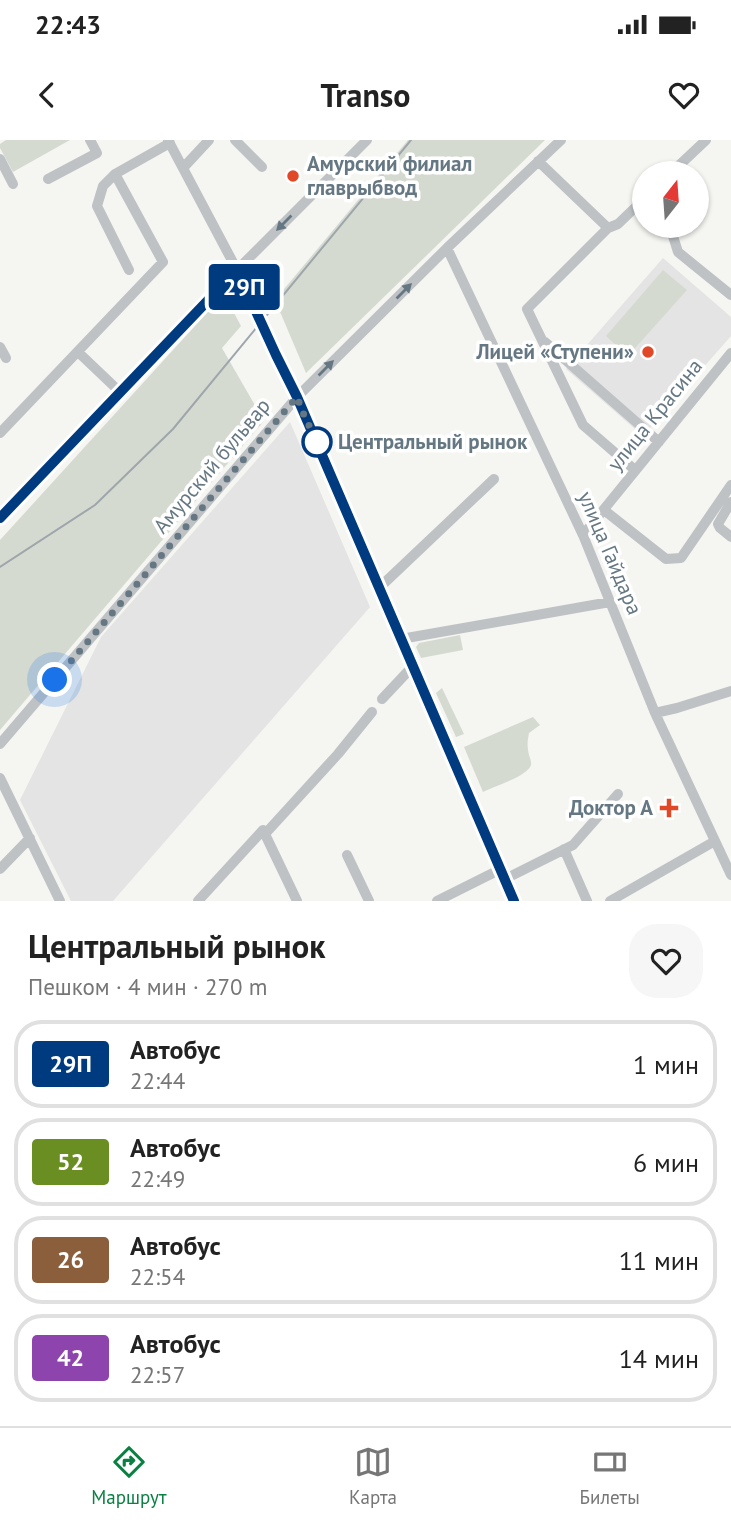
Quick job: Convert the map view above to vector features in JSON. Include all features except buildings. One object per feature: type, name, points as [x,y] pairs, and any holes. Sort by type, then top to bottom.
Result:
[{"type":"street","points":[[48,179],[97,153],[90,140]]},
{"type":"street","points":[[183,168],[209,140]]},
{"type":"street","points":[[235,140],[262,167]]},
{"type":"street","points":[[0,518],[237,270],[368,140]]},
{"type":"street","name":"Амурский бульвар","points":[[0,744],[297,397],[447,248],[561,140]]},
{"type":"street","points":[[684,161],[706,140]]},
{"type":"street","points":[[129,270],[97,206],[103,186],[115,174],[169,142],[237,270],[297,397],[514,901]]},
{"type":"street","points":[[0,159],[13,184]]},
{"type":"street","points":[[538,161],[608,228]]},
{"type":"street","points":[[0,433],[163,262],[115,174]]},
{"type":"street","points":[[632,212],[618,224],[608,228],[527,309],[583,425],[635,470]]},
{"type":"street","points":[[674,238],[678,252],[731,295]]},
{"type":"street","name":"улица Гайдара","points":[[447,248],[583,535],[655,713],[731,875]]},
{"type":"street","points":[[542,340],[659,442]]},
{"type":"street","points":[[0,347],[6,358]]},
{"type":"street","points":[[78,352],[120,391]]},
{"type":"street","name":"улица Красина","points":[[583,535],[731,353]]},
{"type":"street","points":[[379,588],[494,479]]},
{"type":"street","points":[[604,510],[666,559],[681,558],[731,485]]},
{"type":"street","points":[[731,502],[718,524],[731,537]]},
{"type":"street","points":[[401,639],[610,602]]},
{"type":"street","points":[[383,699],[413,666]]},
{"type":"street","points":[[655,713],[731,691]]},
{"type":"street","points":[[265,834],[338,754],[372,712]]},
{"type":"street","points":[[0,778],[61,901]]},
{"type":"street","points":[[437,901],[573,845],[618,794]]},
{"type":"street","points":[[198,901],[263,830],[297,901]]},
{"type":"street","points":[[0,869],[30,838]]},
{"type":"street","points":[[610,901],[715,841]]},
{"type":"street","points":[[564,849],[587,901]]},
{"type":"street","points":[[347,855],[369,901]]},
{"type":"shaded area","points":[[6,140],[70,140],[13,172],[0,148],[0,144]]},
{"type":"shaded area","points":[[408,140],[545,140],[306,373],[275,300]]},
{"type":"shaded area","name":"Лицей «Ступени»","points":[[663,258],[731,317],[731,336],[643,436],[566,369]]},
{"type":"shaded area","points":[[663,270],[687,290],[628,356],[606,336]]},
{"type":"shaded area","points":[[224,294],[241,326],[222,348],[264,421],[0,730],[0,540]]},
{"type":"shaded area","name":"Центральный рынок","points":[[290,422],[370,607],[113,901],[71,901],[20,800],[101,637]]},
{"type":"shaded area","points":[[460,635],[463,650],[421,658],[416,647],[419,643]]},
{"type":"shaded area","points":[[442,688],[464,734],[456,737],[436,693]]},
{"type":"shaded area","points":[[533,717],[540,725],[529,733],[531,765],[517,777],[483,792],[464,747]]},
{"type":"tram line","points":[[0,567],[95,505],[173,429],[411,140]]},
{"type":"bus line","name":"29П","points":[[0,518],[237,270],[316,439],[514,901]]},
{"type":"place","name":"Амурский филиал главрыбвод","points":[[293,176]]},
{"type":"place","name":"Лицей «Ступени»","points":[[648,352]]},
{"type":"place","name":"Центральный рынок","points":[[317,442]]},
{"type":"place","name":"Доктор А","points":[[669,808]]},
{"type":"route","points":[[55,680],[297,397],[317,442]]}]
